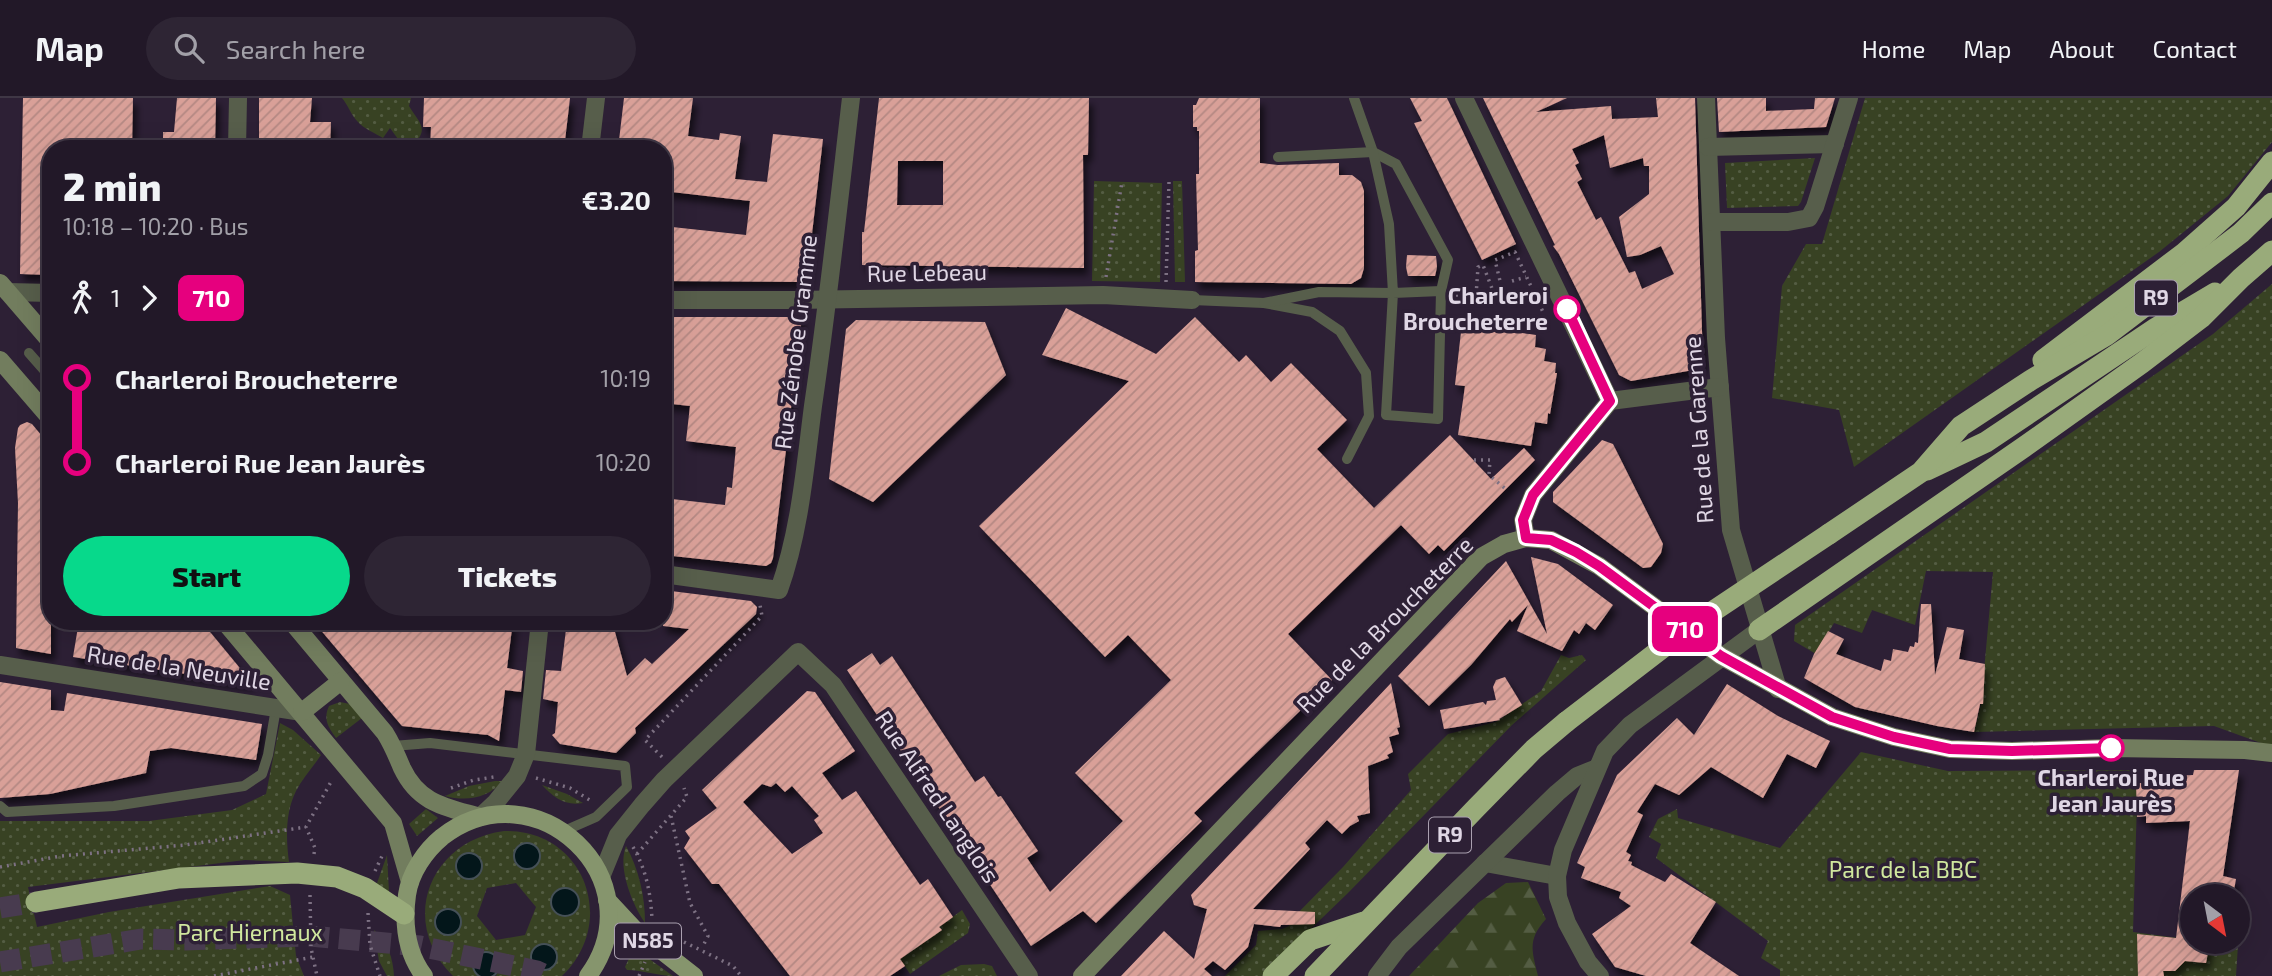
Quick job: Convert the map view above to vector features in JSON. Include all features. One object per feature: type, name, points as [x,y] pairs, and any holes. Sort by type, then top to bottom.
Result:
[{"type":"highway","points":[[2031,380],[2044,358],[2183,253],[2236,207],[2272,162]]},
{"type":"highway","name":"R9","points":[[1315,976],[1534,749],[1566,722],[1691,626],[1922,472],[1961,426],[2107,335],[2241,233],[2272,203]]},
{"type":"highway","points":[[1759,630],[2142,363],[2201,318],[2272,251]]},
{"type":"highway","points":[[1922,472],[1986,442],[2156,328],[2241,278]]},
{"type":"highway","points":[[36,902],[179,877],[297,873],[337,877],[370,891],[404,914]]},
{"type":"highway","points":[[1273,976],[1310,940],[1366,921]]},
{"type":"main road","points":[[4,288],[42,332]]},
{"type":"main road","points":[[0,360],[42,409]]},
{"type":"main road","points":[[1526,538],[1551,540],[1576,552],[1721,656],[1778,688],[1832,717],[1894,737],[1950,749],[2245,750],[2272,754]]},
{"type":"main road","name":"Rue de la Broucheterre","points":[[1082,976],[1481,557],[1504,544],[1526,538]]},
{"type":"main road","points":[[232,630],[393,823],[410,881]]},
{"type":"main road","points":[[298,630],[385,733],[403,771],[418,792],[430,800],[480,817]]},
{"type":"main road","points":[[302,712],[341,681]]},
{"type":"main road","name":"N585","points":[[424,976],[410,949],[404,914],[410,881],[421,860],[436,842],[454,828],[480,817],[504,814],[528,816],[564,831],[581,846],[601,877],[607,900],[607,933],[600,956],[588,976]]},
{"type":"main road","name":"N585","points":[[607,900],[634,929],[694,976]]},
{"type":"main road","points":[[407,976],[410,949]]},
{"type":"street","points":[[237,140],[238,98]]},
{"type":"street","points":[[591,140],[596,98]]},
{"type":"street","name":"Rue Zénobe Gramme","points":[[758,587],[779,590],[790,559],[797,525],[824,333],[851,98]]},
{"type":"street","points":[[1464,98],[1610,401]]},
{"type":"street","name":"Rue de la Garenne","points":[[1706,98],[1720,387],[1731,530],[1778,688]]},
{"type":"street","points":[[1712,222],[1788,222],[1809,218],[1815,207],[1849,98]]},
{"type":"street","points":[[1708,147],[1835,144]]},
{"type":"street","points":[[4,288],[42,292]]},
{"type":"street","name":"Rue Lebeau","points":[[672,300],[1103,295],[1192,300]]},
{"type":"street","points":[[1526,538],[1523,520],[1533,495],[1610,401],[1720,387]]},
{"type":"street","points":[[672,575],[758,587]]},
{"type":"street","points":[[480,817],[517,776],[526,754],[539,630]]},
{"type":"street","points":[[1600,976],[1588,962],[1567,923],[1558,897],[1558,876],[1563,850],[1597,768],[1605,751],[1630,725],[1759,630]]},
{"type":"street","name":"Rue Alfred Langlois","points":[[676,770],[798,652],[833,685],[1029,976]]},
{"type":"street","name":"Rue de la Neuville","points":[[0,665],[302,712]]},
{"type":"street","points":[[1377,976],[1399,947],[1557,793],[1577,776],[1597,768]]},
{"type":"street","points":[[601,877],[618,835],[664,780],[676,770]]},
{"type":"street","points":[[1485,863],[1558,876]]},
{"type":"lane","points":[[1278,157],[1373,152],[1395,163],[1448,260],[1441,291],[1438,419],[1386,415],[1393,293],[1389,224],[1373,152],[1354,98]]},
{"type":"lane","points":[[1265,303],[1319,292],[1441,291]]},
{"type":"lane","points":[[1192,300],[1265,303],[1312,312],[1340,331],[1366,373],[1368,416],[1347,459]]},
{"type":"lane","points":[[29,353],[42,368]]},
{"type":"lane","points":[[0,806],[7,812],[114,806],[244,786],[262,774],[276,708]]},
{"type":"lane","points":[[393,746],[430,743],[625,766],[627,787],[596,817],[564,831]]},
{"type":"path","points":[[1103,295],[1122,182]]},
{"type":"path","points":[[1166,298],[1169,182]]},
{"type":"path","points":[[1461,296],[1476,296],[1478,267],[1483,265],[1498,304],[1505,302],[1495,260],[1515,252]]},
{"type":"path","points":[[1512,281],[1526,276]]},
{"type":"path","points":[[1474,460],[1490,460],[1489,475],[1507,490]]},
{"type":"path","points":[[637,854],[687,797],[676,770],[645,740],[762,616],[758,587]]},
{"type":"path","points":[[306,827],[342,761]]},
{"type":"path","points":[[430,800],[456,785],[474,779],[506,775],[538,778],[570,788],[603,810]]},
{"type":"path","points":[[671,816],[690,903],[708,936],[702,948]]},
{"type":"path","points":[[306,827],[315,848],[313,858]]},
{"type":"path","points":[[0,867],[61,856],[185,845],[306,827]]},
{"type":"path","points":[[622,830],[637,854],[650,895],[650,942],[639,976]]},
{"type":"path","points":[[380,976],[370,945],[367,921],[370,891],[383,852],[396,832]]},
{"type":"path","points":[[310,890],[313,957],[317,976]]},
{"type":"path","points":[[652,918],[660,924]]},
{"type":"path","points":[[676,937],[733,966],[741,976]]},
{"type":"path","points":[[214,976],[313,957]]},
{"type":"green space","points":[[342,98],[411,98],[409,106],[420,122],[422,131],[417,140],[399,140],[390,128],[383,138],[366,129],[353,116]]},
{"type":"green space","points":[[1865,98],[2272,98],[2272,142],[2228,196],[2159,252],[1854,467],[1839,410],[1772,398],[1782,286],[1806,244],[1822,244]]},
{"type":"green space","points":[[1815,158],[1798,206],[1727,208],[1725,163]]},
{"type":"green space","points":[[1094,181],[1162,183],[1160,282],[1092,281]]},
{"type":"green space","points":[[1173,181],[1182,181],[1185,282],[1175,282]]},
{"type":"green space","points":[[2272,284],[2272,747],[2214,726],[1974,732],[1981,704],[1993,572],[1926,571],[1915,625],[1872,610],[1862,633],[1834,623],[1816,654],[1794,641],[1795,625],[2213,334]]},
{"type":"green space","points":[[1561,655],[1569,658],[1582,655],[1586,660],[1512,725],[1348,893],[1262,976],[1225,976],[1256,945],[1258,931],[1289,926],[1292,919],[1343,867],[1411,790],[1408,774],[1448,734],[1496,722],[1541,691]]},
{"type":"green space","points":[[340,702],[350,704],[362,718],[336,738],[326,715],[329,706]]},
{"type":"green space","name":"Parc Hiernaux","points":[[280,723],[293,730],[321,755],[292,799],[287,826],[289,862],[245,860],[28,887],[37,927],[109,912],[270,886],[290,895],[296,956],[304,976],[0,976],[0,821],[149,821],[232,810],[266,794]]},
{"type":"green space","name":"Parc de la BBC","points":[[1861,752],[1948,771],[2138,770],[2133,932],[2180,938],[2180,954],[2237,954],[2236,976],[1780,976],[1780,970],[1761,958],[1768,941],[1656,858],[1661,844],[1649,837],[1658,819],[1677,809],[1678,818],[1780,848]]},
{"type":"green space","points":[[503,781],[484,795],[461,799],[445,796],[469,786]]},
{"type":"green space","points":[[542,785],[567,794],[583,803],[560,800]]},
{"type":"green space","points":[[426,809],[438,818],[417,836],[409,824]]},
{"type":"green space","points":[[504,831],[532,834],[555,845],[573,861],[584,882],[590,905],[588,930],[579,954],[562,976],[496,976],[499,970],[486,953],[481,954],[477,976],[453,976],[436,955],[427,932],[425,909],[430,887],[440,867],[457,850],[478,838]],"holes":[[[521,844],[539,851],[539,860],[532,868],[523,869],[514,862],[514,851]],[[469,853],[477,855],[459,874],[456,865],[458,859]],[[516,883],[536,907],[525,935],[496,940],[477,916],[487,888]],[[448,908],[460,926],[456,932],[439,911]]]},
{"type":"green space","points":[[626,846],[640,883],[645,923],[631,897],[625,876],[623,865]]},
{"type":"green space","points":[[387,855],[389,892],[376,886]]},
{"type":"green space","points":[[1528,882],[1546,919],[1536,933],[1533,946],[1538,976],[1409,976],[1478,903],[1506,883]]},
{"type":"green space","points":[[962,910],[970,924],[968,933],[910,974],[900,959],[941,930],[939,927]]},
{"type":"green space","points":[[374,930],[389,951],[394,976],[387,976],[379,961]]},
{"type":"green space","points":[[634,948],[673,976],[627,970],[625,967]]},
{"type":"green space","points":[[961,965],[992,966],[997,976],[939,976]]},
{"type":"shaded area","points":[[527,843],[536,847],[540,856],[536,865],[527,869],[518,865],[514,856],[518,847]]},
{"type":"shaded area","points":[[469,853],[478,857],[482,866],[478,875],[469,879],[460,875],[456,866],[460,857]]},
{"type":"shaded area","points":[[565,888],[575,892],[579,902],[575,912],[565,916],[555,912],[551,902],[555,892]]},
{"type":"shaded area","points":[[448,909],[457,913],[461,922],[457,931],[448,935],[439,931],[435,922],[439,913]]},
{"type":"shaded area","points":[[544,944],[553,948],[557,957],[553,966],[544,970],[535,966],[531,957],[535,948]]},
{"type":"shaded area","points":[[481,953],[491,953],[498,960],[498,970],[491,977],[481,977],[474,970],[474,960]]},
{"type":"building","points":[[23,98],[133,98],[132,140],[42,140],[42,275],[20,274]]},
{"type":"building","points":[[177,98],[216,98],[215,140],[163,140],[163,132],[174,132]]},
{"type":"building","points":[[259,98],[312,98],[310,122],[331,122],[330,140],[259,140]]},
{"type":"building","points":[[424,98],[570,98],[565,140],[430,140],[431,127],[423,127]]},
{"type":"building","points":[[624,98],[693,98],[688,136],[719,140],[720,133],[741,136],[735,179],[767,182],[773,134],[823,139],[807,277],[802,282],[672,281],[672,227],[746,235],[750,201],[672,192],[672,140],[619,140]]},
{"type":"building","points":[[879,98],[1089,98],[1088,155],[1083,155],[1084,268],[862,265]],"holes":[[[898,161],[943,161],[943,205],[897,205]]]},
{"type":"building","points":[[1199,98],[1260,98],[1260,163],[1339,163],[1339,175],[1352,175],[1361,182],[1364,191],[1364,268],[1361,278],[1351,284],[1195,282],[1195,251],[1198,250],[1196,174],[1199,174],[1199,131],[1197,127],[1193,127],[1193,105],[1196,105]]},
{"type":"building","points":[[1410,98],[1447,98],[1516,244],[1482,260],[1414,123],[1422,121]]},
{"type":"building","points":[[1483,98],[1567,98],[1536,112],[1611,106],[1612,119],[1658,117],[1656,98],[1695,98],[1703,364],[1699,369],[1631,381],[1619,375],[1553,246],[1555,245]],"holes":[[[1604,135],[1610,168],[1643,158],[1644,166],[1649,166],[1649,194],[1619,217],[1627,257],[1661,246],[1674,274],[1642,289],[1635,271],[1629,273],[1601,217],[1596,220],[1577,182],[1582,179],[1575,165],[1579,163],[1572,149]]]},
{"type":"building","points":[[1717,98],[1766,98],[1766,111],[1814,109],[1815,98],[1835,98],[1826,127],[1719,132]]},
{"type":"building","points":[[1407,255],[1436,256],[1435,276],[1408,276]]},
{"type":"building","points":[[1066,308],[1156,354],[1195,317],[1239,362],[1246,355],[1271,382],[1291,363],[1347,420],[1317,449],[1374,508],[1450,435],[1491,479],[1524,448],[1535,460],[1444,551],[1438,545],[1429,554],[1401,525],[1288,634],[1332,680],[1194,813],[1202,821],[1096,923],[1083,911],[1031,946],[847,670],[872,653],[880,665],[892,656],[975,782],[984,776],[998,797],[1001,796],[1038,851],[1027,858],[1050,892],[1123,821],[1075,773],[1171,680],[1128,635],[1105,657],[979,526],[1129,381],[1042,355]]},
{"type":"building","points":[[672,317],[802,317],[773,558],[766,566],[672,556],[672,499],[725,505],[727,487],[732,488],[736,447],[686,441],[690,406],[672,404]]},
{"type":"building","points":[[856,320],[985,322],[1006,375],[873,502],[829,479],[846,329]]},
{"type":"building","points":[[1475,326],[1536,335],[1535,347],[1546,349],[1544,361],[1556,363],[1557,373],[1547,424],[1535,422],[1531,446],[1458,435],[1465,386],[1455,385],[1461,332],[1474,333]]},
{"type":"building","points":[[27,422],[32,424],[42,436],[42,630],[51,630],[51,654],[16,648],[18,503],[15,448],[20,425]]},
{"type":"building","points":[[1602,440],[1613,444],[1663,544],[1661,553],[1651,567],[1643,568],[1553,502],[1553,492]]},
{"type":"building","points":[[1531,557],[1558,564],[1613,605],[1595,630],[1586,623],[1579,634],[1574,630],[1562,651],[1517,631],[1528,605],[1512,622],[1510,619],[1471,665],[1429,706],[1398,676],[1506,561],[1547,634]]},
{"type":"building","points":[[672,591],[751,601],[757,607],[756,614],[635,728],[636,733],[616,753],[560,744],[552,735],[555,733],[558,702],[543,699],[546,670],[561,671],[566,630],[614,630],[627,676],[645,658],[652,664],[689,629],[672,627]]},
{"type":"building","points":[[1921,604],[1931,604],[1935,675],[1947,627],[1964,630],[1959,659],[1985,664],[1983,704],[1980,704],[1974,732],[1855,707],[1804,678],[1828,631],[1844,639],[1836,654],[1881,671],[1884,659],[1891,661],[1893,649],[1908,652],[1910,646],[1914,647],[1915,642],[1918,643]]},
{"type":"building","points":[[78,630],[208,630],[253,684],[73,657]]},
{"type":"building","points":[[321,630],[512,630],[507,668],[523,671],[521,692],[505,690],[499,741],[488,735],[402,726]]},
{"type":"building","points":[[1505,677],[1522,705],[1500,720],[1444,729],[1440,710],[1483,702],[1486,705],[1487,701],[1496,700],[1493,687],[1496,680]]},
{"type":"building","points":[[0,682],[51,690],[51,710],[64,711],[67,693],[262,724],[256,760],[171,748],[150,751],[146,773],[50,794],[0,798]]},
{"type":"building","points":[[1391,683],[1399,734],[1389,737],[1393,752],[1387,755],[1389,758],[1368,766],[1370,813],[1357,816],[1359,821],[1342,834],[1327,820],[1305,843],[1310,849],[1253,909],[1315,912],[1315,924],[1280,927],[1254,924],[1248,947],[1225,970],[1213,961],[1204,969],[1212,976],[1121,976],[1164,931],[1194,959],[1207,909],[1194,905],[1191,895]]},
{"type":"building","points":[[1727,684],[1778,716],[1830,741],[1816,768],[1787,754],[1763,798],[1711,767],[1679,795],[1655,784],[1637,812],[1643,815],[1626,852],[1631,855],[1628,861],[1632,862],[1631,865],[1665,882],[1671,874],[1716,902],[1690,943],[1739,976],[1646,976],[1615,967],[1592,934],[1631,906],[1619,898],[1621,892],[1581,878],[1585,867],[1577,863],[1617,775],[1677,718],[1694,735]]},
{"type":"building","points":[[807,691],[815,692],[855,751],[822,773],[842,800],[856,791],[920,885],[928,879],[953,917],[939,927],[942,930],[900,959],[905,966],[890,976],[790,976],[719,884],[712,884],[684,848],[690,838],[685,831],[717,808],[702,790]],"holes":[[[776,783],[785,792],[792,786],[819,816],[814,820],[823,833],[792,854],[743,802],[762,784],[771,787]]]},
{"type":"building","points":[[2194,770],[2239,770],[2223,876],[2236,879],[2235,884],[2182,884],[2190,821],[2146,823],[2146,816],[2137,817],[2136,783],[2145,783],[2144,777],[2193,775]]},
{"type":"building","points":[[2180,905],[2180,954],[2208,954],[2206,963],[2185,961],[2175,971],[2163,971],[2164,976],[2138,976],[2137,934],[2176,938]]},
{"type":"tunnel","points":[[0,908],[36,902]]},
{"type":"tunnel","points":[[0,962],[141,939],[310,936],[420,946],[537,971],[548,976]]},
{"type":"bus line","name":"710","points":[[1567,309],[1610,401],[1533,495],[1523,520],[1526,538],[1551,540],[1576,552],[1721,656],[1832,717],[1894,737],[1950,749],[2012,751],[2111,748]]},
{"type":"place","name":"Charleroi Broucheterre","points":[[1567,309]]},
{"type":"place","name":"Charleroi Rue Jean Jaurès","points":[[2111,748]]}]
